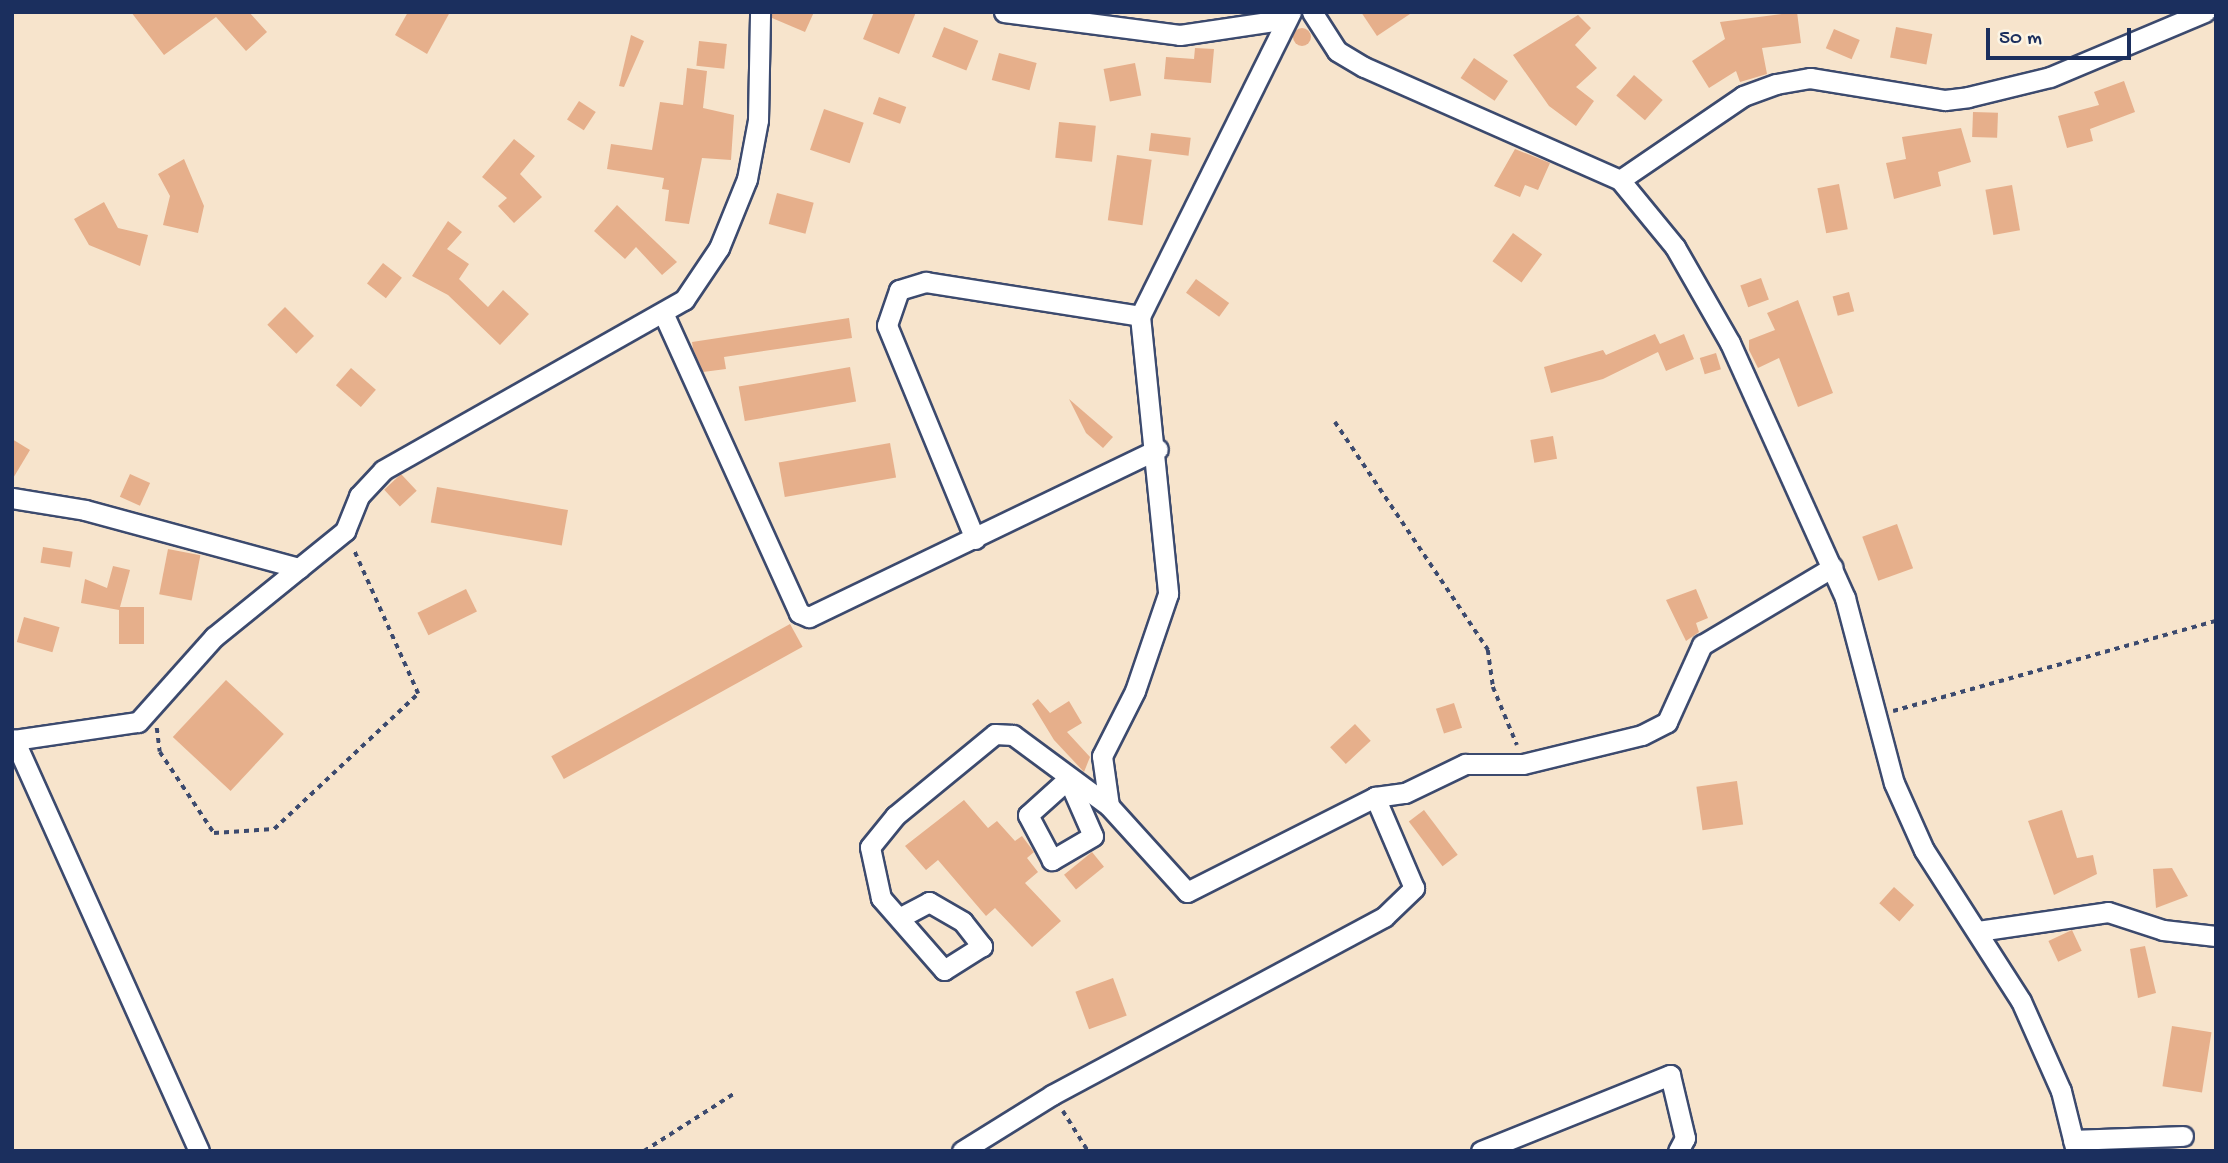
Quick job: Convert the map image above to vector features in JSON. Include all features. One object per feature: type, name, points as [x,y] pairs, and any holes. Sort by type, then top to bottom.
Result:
[{"type":"street","points":[[199,1151],[14,740],[138,722],[214,637],[345,531],[359,496],[383,470],[664,316],[700,281],[747,179],[758,120],[760,12]]},
{"type":"street","points":[[1004,12],[1180,35],[1289,16]]},
{"type":"street","points":[[1312,12],[1337,51],[1364,67],[1620,180],[1704,295],[1833,567],[1874,716],[1924,850],[1978,931],[2046,1054],[2074,1145],[2183,1136]]},
{"type":"street","points":[[1620,180],[1743,96],[1776,84],[1810,78],[1945,100],[1968,97],[2050,77],[2205,12]]},
{"type":"street","points":[[1109,806],[1102,756],[1135,691],[1168,594],[1157,449],[1140,316],[1289,16]]},
{"type":"street","points":[[975,539],[887,325],[899,290],[926,282],[1140,316]]},
{"type":"street","points":[[664,316],[799,613],[819,617],[1157,449]]},
{"type":"street","points":[[12,498],[85,510],[299,568]]},
{"type":"street","points":[[899,918],[881,898],[870,847],[915,800],[995,734],[1013,735],[1068,779],[1109,806],[1186,892],[1375,797],[1405,793],[1465,764],[1523,764],[1642,735],[1667,722],[1702,645],[1833,567]]},
{"type":"street","points":[[962,1151],[1052,1095],[1384,917],[1414,888],[1375,797]]},
{"type":"street","points":[[1978,931],[2108,912],[2163,930],[2216,936]]},
{"type":"street","points":[[1481,1151],[1670,1075],[1685,1138],[1678,1151]]},
{"type":"path","points":[[1335,422],[1488,650],[1493,687],[1523,764]]},
{"type":"path","points":[[154,705],[160,752],[214,833],[274,829],[418,694],[345,531]]},
{"type":"path","points":[[1874,716],[2216,621]]},
{"type":"path","points":[[644,1151],[735,1093]]},
{"type":"path","points":[[1052,1095],[1088,1151]]},
{"type":"building","points":[[131,12],[249,12],[267,32],[246,51],[216,17],[164,55]]},
{"type":"building","points":[[408,12],[450,12],[427,54],[395,35]]},
{"type":"building","points":[[772,12],[814,12],[805,32],[772,18]]},
{"type":"building","points":[[874,12],[916,12],[899,54],[863,39]]},
{"type":"building","points":[[1361,12],[1413,12],[1377,36]]},
{"type":"building","points":[[1797,12],[1801,43],[1762,48],[1767,74],[1740,82],[1736,71],[1709,88],[1692,61],[1725,39],[1720,22]]},
{"type":"building","points":[[1578,15],[1591,28],[1575,45],[1597,68],[1576,87],[1594,101],[1576,126],[1549,106],[1513,55]]},
{"type":"building","points":[[944,27],[978,41],[966,71],[932,57]]},
{"type":"building","points":[[1896,27],[1932,34],[1926,64],[1890,57]]},
{"type":"building","points":[[1298,28],[1306,28],[1311,37],[1309,44],[1298,46],[1293,41],[1293,33]]},
{"type":"building","points":[[1834,29],[1860,40],[1852,59],[1826,48]]},
{"type":"building","points":[[631,35],[644,41],[624,87],[619,86]]},
{"type":"building","points":[[699,41],[727,44],[724,69],[696,66]]},
{"type":"building","points":[[1195,48],[1214,49],[1211,83],[1164,79],[1166,57],[1194,59]]},
{"type":"building","points":[[999,53],[1037,63],[1029,90],[992,80]]},
{"type":"building","points":[[1474,58],[1508,81],[1495,101],[1461,78]]},
{"type":"building","points":[[1135,63],[1141,95],[1110,101],[1104,69]]},
{"type":"building","points":[[687,68],[707,71],[703,108],[734,115],[731,160],[702,158],[689,224],[665,221],[669,190],[662,189],[664,178],[607,169],[611,144],[652,150],[660,102],[683,105]]},
{"type":"building","points":[[1634,75],[1663,100],[1645,120],[1616,95]]},
{"type":"building","points":[[2124,81],[2135,112],[2090,129],[2093,141],[2067,148],[2058,116],[2099,105],[2094,92]]},
{"type":"building","points":[[879,97],[906,107],[900,124],[873,114]]},
{"type":"building","points":[[579,101],[596,112],[584,130],[567,119]]},
{"type":"building","points":[[824,109],[864,123],[850,163],[810,150]]},
{"type":"building","points":[[1973,112],[1998,113],[1997,138],[1972,137]]},
{"type":"building","points":[[1059,122],[1096,126],[1092,162],[1055,158]]},
{"type":"building","points":[[1961,128],[1971,162],[1938,172],[1941,186],[1894,199],[1886,163],[1906,159],[1902,137]]},
{"type":"building","points":[[1151,133],[1191,138],[1189,156],[1149,151]]},
{"type":"building","points":[[514,139],[535,156],[520,174],[542,197],[514,223],[498,206],[507,198],[482,177]]},
{"type":"building","points":[[1515,149],[1550,163],[1538,190],[1525,185],[1520,197],[1494,186]]},
{"type":"building","points":[[1117,155],[1152,160],[1142,225],[1108,220]]},
{"type":"building","points":[[184,159],[204,206],[198,233],[163,225],[170,196],[158,174]]},
{"type":"building","points":[[1839,184],[1848,229],[1826,233],[1817,188]]},
{"type":"building","points":[[2012,185],[2020,230],[1993,235],[1985,190]]},
{"type":"building","points":[[777,193],[814,203],[805,234],[769,224]]},
{"type":"building","points":[[104,202],[118,228],[148,235],[140,266],[89,245],[74,219]]},
{"type":"building","points":[[617,205],[677,262],[662,275],[636,247],[625,259],[594,231]]},
{"type":"building","points":[[448,221],[462,232],[447,249],[469,264],[459,279],[488,307],[503,290],[529,314],[500,345],[448,295],[412,276]]},
{"type":"building","points":[[1513,233],[1542,254],[1522,282],[1492,261]]},
{"type":"building","points":[[383,263],[402,278],[386,298],[367,283]]},
{"type":"building","points":[[1761,278],[1769,300],[1748,307],[1740,286]]},
{"type":"building","points":[[1196,279],[1229,303],[1219,317],[1186,293]]},
{"type":"building","points":[[1849,292],[1854,311],[1838,316],[1833,296]]},
{"type":"building","points":[[1798,300],[1833,393],[1798,407],[1779,358],[1758,368],[1749,350],[1749,340],[1775,330],[1767,313]]},
{"type":"building","points":[[285,307],[314,336],[296,354],[267,325]]},
{"type":"building","points":[[849,318],[852,338],[724,357],[726,369],[703,372],[693,349],[692,342]]},
{"type":"building","points":[[1655,334],[1660,344],[1684,334],[1694,359],[1666,371],[1658,352],[1603,379],[1551,393],[1544,367],[1603,350],[1606,355]]},
{"type":"building","points":[[1716,353],[1721,369],[1705,374],[1700,358]]},
{"type":"building","points":[[850,367],[856,401],[745,421],[739,387]]},
{"type":"building","points":[[351,368],[376,390],[361,407],[336,385]]},
{"type":"building","points":[[1069,399],[1113,437],[1103,448],[1086,433]]},
{"type":"building","points":[[1553,436],[1557,459],[1534,463],[1530,440]]},
{"type":"building","points":[[12,439],[30,450],[12,480]]},
{"type":"building","points":[[890,443],[896,477],[785,497],[779,463]]},
{"type":"building","points":[[130,474],[150,483],[140,506],[120,497]]},
{"type":"building","points":[[401,474],[417,491],[400,507],[384,490]]},
{"type":"building","points":[[437,487],[568,510],[562,546],[431,522]]},
{"type":"building","points":[[1897,524],[1913,568],[1878,581],[1862,537]]},
{"type":"building","points":[[43,547],[73,552],[70,567],[40,563]]},
{"type":"building","points":[[168,549],[200,555],[192,600],[159,594]]},
{"type":"building","points":[[113,566],[130,570],[120,607],[144,607],[144,644],[119,644],[119,610],[81,603],[85,579],[107,588]]},
{"type":"building","points":[[466,589],[477,611],[428,635],[417,613]]},
{"type":"building","points":[[1696,589],[1708,618],[1696,623],[1699,632],[1686,641],[1666,600]]},
{"type":"building","points":[[24,617],[60,627],[52,652],[17,642]]},
{"type":"building","points":[[790,624],[803,647],[564,779],[551,756]]},
{"type":"building","points":[[226,680],[284,734],[231,791],[173,737]]},
{"type":"building","points":[[1038,699],[1050,713],[1069,701],[1082,723],[1067,732],[1090,757],[1084,772],[1054,740],[1032,704]]},
{"type":"building","points":[[1454,703],[1462,728],[1444,734],[1436,709]]},
{"type":"building","points":[[1355,724],[1371,741],[1346,764],[1330,747]]},
{"type":"building","points":[[1737,781],[1743,825],[1703,830],[1696,787]]},
{"type":"building","points":[[964,800],[988,828],[997,821],[1015,841],[1022,836],[1034,852],[1027,858],[1038,872],[1025,883],[1061,921],[1032,947],[995,908],[986,916],[938,860],[926,870],[905,846]]},
{"type":"building","points":[[1424,810],[1458,855],[1443,866],[1409,821]]},
{"type":"building","points":[[2062,810],[2077,858],[2093,855],[2097,874],[2054,895],[2028,821]]},
{"type":"building","points":[[1092,852],[1104,867],[1076,889],[1064,875]]},
{"type":"building","points":[[2172,868],[2188,896],[2156,908],[2153,869]]},
{"type":"building","points":[[1894,887],[1914,905],[1899,921],[1879,903]]},
{"type":"building","points":[[2072,930],[2082,951],[2058,962],[2048,941]]},
{"type":"building","points":[[2145,946],[2156,993],[2138,998],[2130,949]]},
{"type":"building","points":[[1113,978],[1127,1016],[1089,1029],[1075,992]]},
{"type":"building","points":[[2172,1026],[2212,1032],[2202,1093],[2162,1086]]}]
